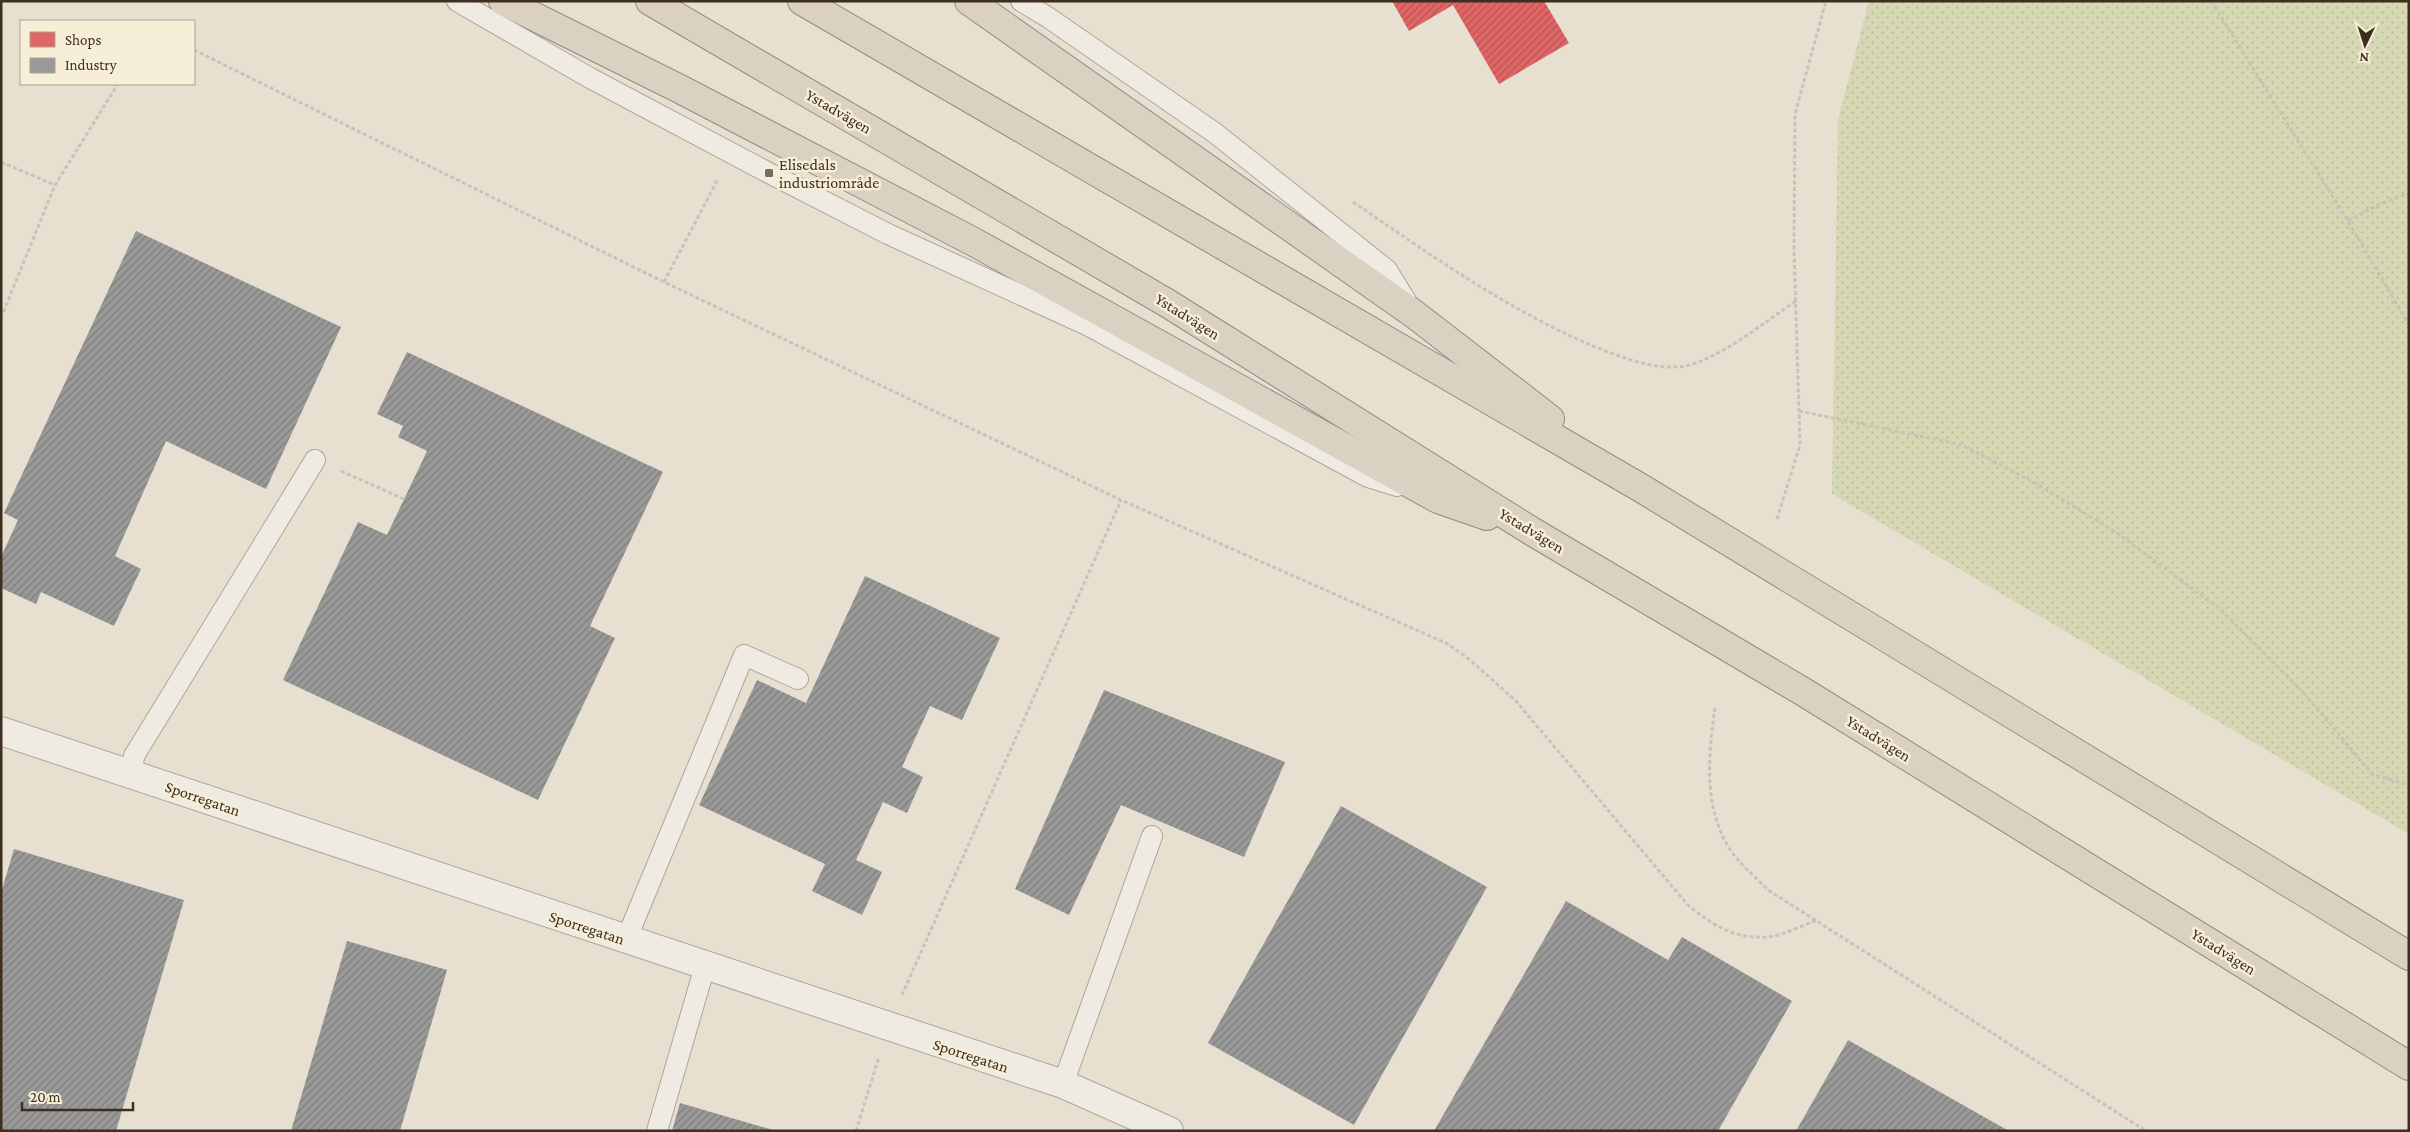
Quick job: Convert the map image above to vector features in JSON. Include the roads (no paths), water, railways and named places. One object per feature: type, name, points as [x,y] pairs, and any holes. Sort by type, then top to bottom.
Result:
[{"type":"highway","points":[[503,1],[678,88],[972,241],[1438,499],[1533,532]]},
{"type":"highway","name":"Ystadvägen","points":[[650,1],[1167,303],[1533,532],[1802,690],[2409,1066]]},
{"type":"highway","points":[[802,1],[1641,488],[2409,956]]},
{"type":"highway","points":[[969,1],[1414,314],[1641,488]]},
{"type":"street","name":"Sporregatan","points":[[1,731],[888,1028],[1063,1084],[1169,1131]]},
{"type":"lane","points":[[457,1],[628,98],[888,234],[1089,326],[1368,477],[1438,499]]},
{"type":"lane","points":[[1021,1],[1049,18],[1214,133],[1387,270],[1414,314]]},
{"type":"lane","points":[[132,774],[134,756],[315,460]]},
{"type":"lane","points":[[626,940],[744,655],[798,679]]},
{"type":"lane","points":[[1063,1084],[1152,836]]},
{"type":"lane","points":[[657,1131],[705,966]]},
{"type":"place","name":"Elisedals industriområde","points":[[769,173]]}]
